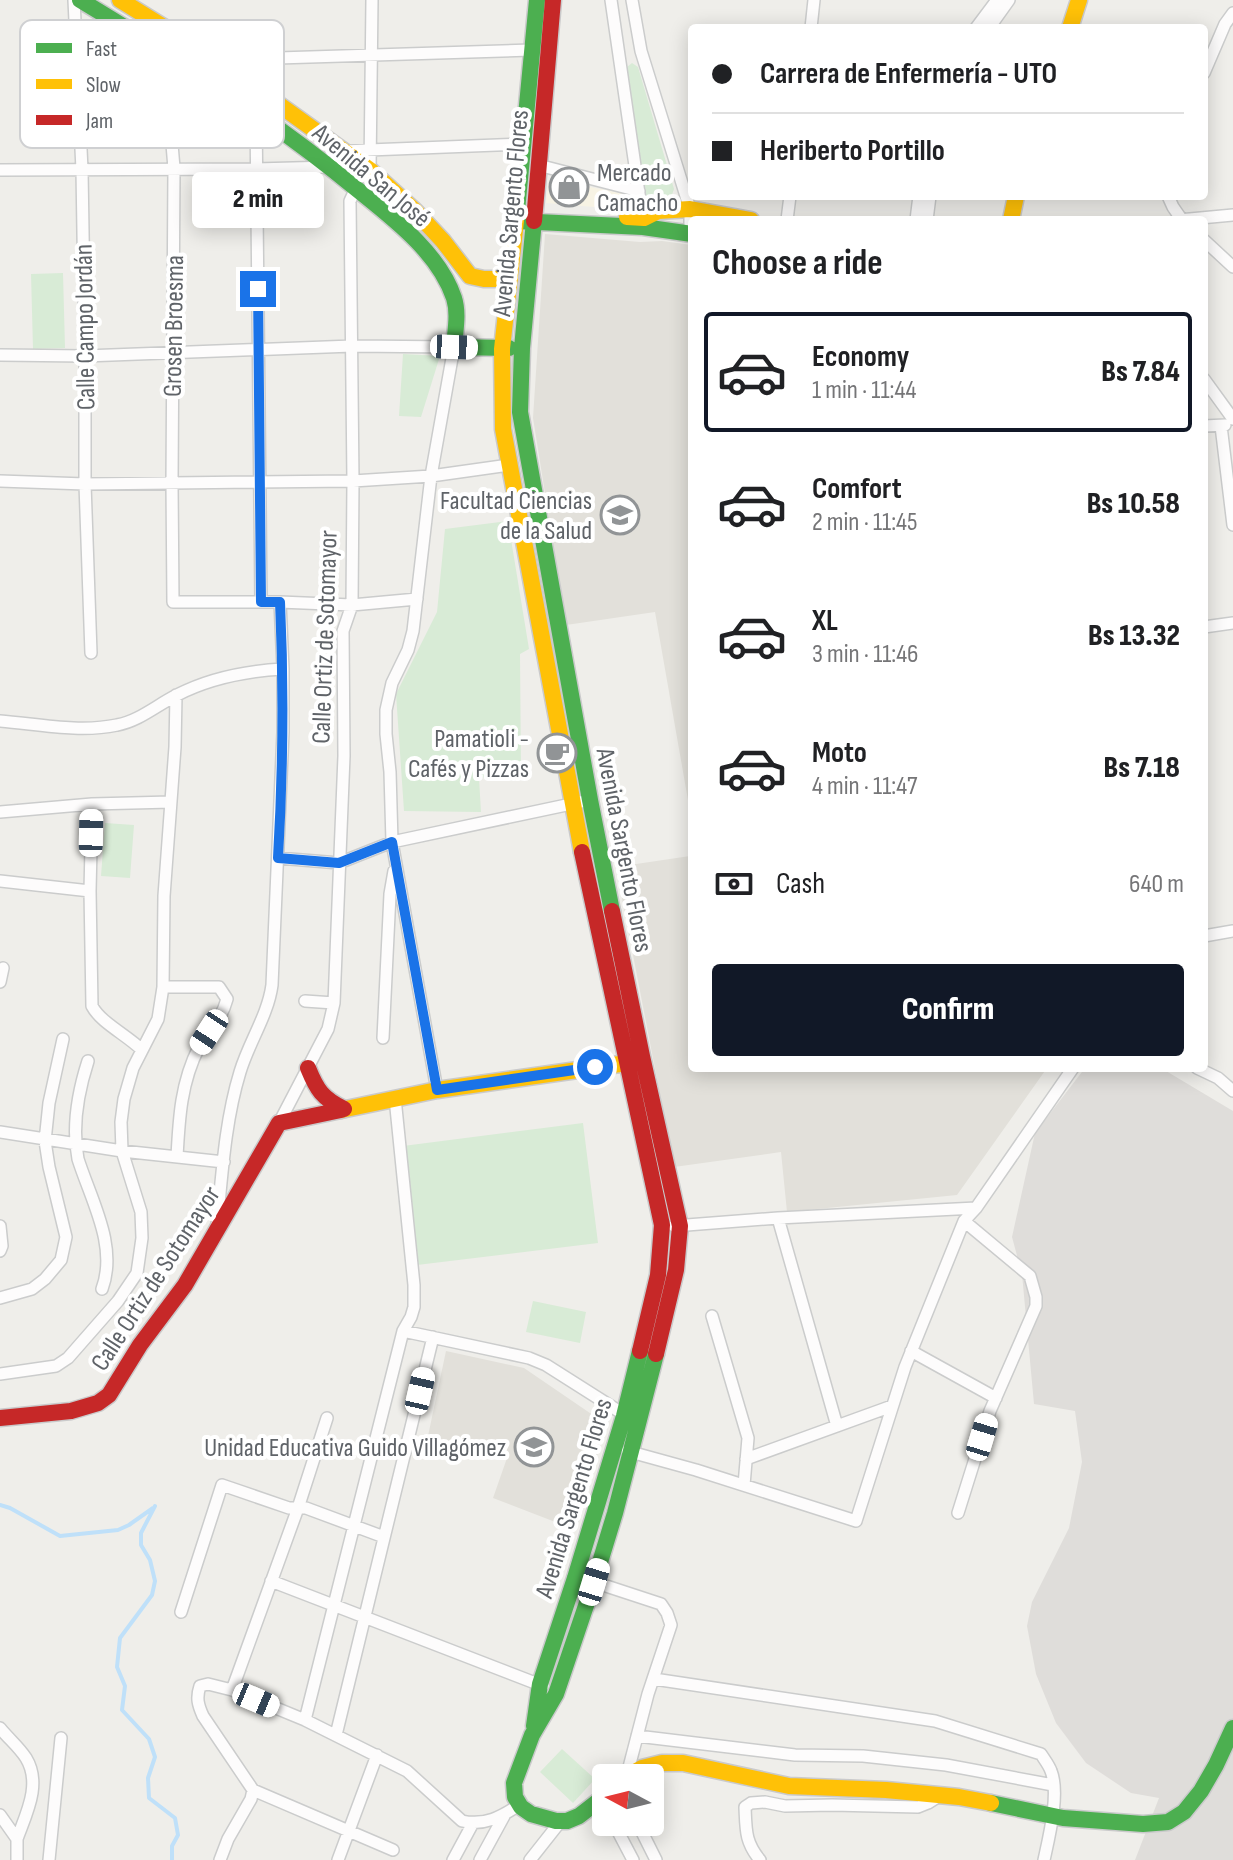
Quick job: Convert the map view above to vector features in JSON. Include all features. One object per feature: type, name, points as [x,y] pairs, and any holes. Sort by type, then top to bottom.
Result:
[{"type":"street","name":"Calle Campo Jordán","points":[[74,0],[75,20]]},
{"type":"street","name":"Avenida San José","points":[[80,0],[114,20]]},
{"type":"street","name":"Avenida San José","points":[[120,0],[152,20]]},
{"type":"street","points":[[370,170],[372,0]]},
{"type":"street","name":"Avenida Sargento Flores","points":[[532,1735],[540,1684],[615,1446],[632,1418],[676,1270],[680,1226],[572,804],[509,465],[502,409],[502,349],[537,0]]},
{"type":"street","name":"Avenida Sargento Flores","points":[[532,1735],[556,1694],[601,1561],[631,1453],[632,1418],[658,1275],[662,1225],[627,1063],[627,1022],[520,412],[522,348],[553,0]]},
{"type":"street","points":[[611,0],[643,222]]},
{"type":"street","points":[[632,0],[641,51],[690,216]]},
{"type":"street","points":[[811,24],[814,0]]},
{"type":"street","points":[[979,24],[997,0]]},
{"type":"street","points":[[992,24],[1009,0]]},
{"type":"street","points":[[1071,24],[1079,0]]},
{"type":"street","points":[[1208,64],[1233,13]]},
{"type":"street","points":[[284,59],[531,50]]},
{"type":"street","points":[[619,56],[641,51]]},
{"type":"street","name":"Avenida San José","points":[[284,108],[370,170],[415,211],[470,276],[510,279]]},
{"type":"street","name":"Avenida San José","points":[[284,133],[356,188],[425,252],[455,300],[454,347]]},
{"type":"street","points":[[0,170],[330,167],[343,151],[523,144]]},
{"type":"street","name":"Calle Campo Jordán","points":[[81,148],[85,484],[91,653]]},
{"type":"street","name":"Grosen Broesma","points":[[172,148],[173,602],[261,602]]},
{"type":"street","points":[[256,148],[261,602],[352,605],[417,599]]},
{"type":"street","points":[[538,165],[639,191]]},
{"type":"street","name":"Calle Ortiz de Sotomayor","points":[[0,1418],[71,1411],[98,1403],[109,1395],[140,1345],[185,1285],[279,1123],[328,1029],[334,1003],[344,756],[343,631],[352,605],[350,201],[356,188]]},
{"type":"street","points":[[643,222],[658,211],[690,209],[729,216]]},
{"type":"street","points":[[1208,217],[1233,215]]},
{"type":"street","points":[[516,216],[643,222],[688,233]]},
{"type":"street","points":[[1208,244],[1233,267]]},
{"type":"street","points":[[0,355],[85,356],[352,346],[522,348]]},
{"type":"street","points":[[437,1090],[392,842],[386,710],[392,683],[408,650],[413,631],[431,476],[454,347]]},
{"type":"street","points":[[1208,386],[1229,423],[1233,525]]},
{"type":"street","points":[[1208,426],[1229,423]]},
{"type":"street","points":[[0,481],[85,484],[353,481],[431,476],[509,465]]},
{"type":"street","points":[[216,1229],[229,1120],[240,1072],[270,1000],[283,732],[280,602]]},
{"type":"street","points":[[1208,626],[1233,623]]},
{"type":"street","points":[[0,721],[73,727],[119,725],[155,710],[176,695],[216,679],[283,669]]},
{"type":"street","points":[[0,1374],[56,1366],[68,1358],[118,1301],[137,1273],[142,1238],[141,1212],[122,1151],[121,1122],[133,1068],[158,1019],[163,987],[164,896],[176,695]]},
{"type":"street","points":[[278,858],[339,863],[392,842],[590,800]]},
{"type":"street","points":[[0,812],[92,804],[171,802]]},
{"type":"street","points":[[92,804],[92,1006],[97,1015],[142,1050]]},
{"type":"street","points":[[383,1038],[390,894],[396,863]]},
{"type":"street","points":[[0,881],[90,891]]},
{"type":"street","points":[[1208,935],[1233,931]]},
{"type":"street","points":[[0,982],[3,968]]},
{"type":"street","points":[[163,987],[219,987],[227,999],[220,1020],[200,1046],[185,1081],[177,1157]]},
{"type":"street","points":[[305,1001],[334,1003]]},
{"type":"street","points":[[0,1298],[32,1289],[61,1260],[66,1237],[45,1141],[49,1103],[63,1039]]},
{"type":"street","points":[[88,1061],[82,1079],[75,1145],[106,1244],[107,1277],[102,1289]]},
{"type":"street","points":[[279,1123],[437,1090],[627,1063]]},
{"type":"street","points":[[308,1068],[318,1094],[344,1109]]},
{"type":"street","points":[[615,1446],[856,1521],[911,1351],[964,1221],[1070,1072]]},
{"type":"street","points":[[1205,1072],[1233,1091]]},
{"type":"street","points":[[305,1720],[403,1331],[414,1307],[395,1098]]},
{"type":"street","points":[[0,1132],[45,1141],[224,1162]]},
{"type":"street","points":[[662,1225],[976,1208]]},
{"type":"street","points":[[778,1218],[837,1426]]},
{"type":"street","points":[[958,1513],[990,1411],[1036,1306],[1030,1276],[964,1221]]},
{"type":"street","points":[[0,1226],[0,1251]]},
{"type":"street","points":[[712,1316],[748,1438],[744,1485]]},
{"type":"street","points":[[403,1331],[529,1358],[546,1365],[632,1418]]},
{"type":"street","points":[[336,1735],[433,1337]]},
{"type":"street","points":[[911,1351],[996,1398]]},
{"type":"street","points":[[746,1459],[892,1406]]},
{"type":"street","points":[[232,1690],[327,1418]]},
{"type":"street","points":[[181,1612],[222,1485],[289,1508],[306,1508],[384,1537]]},
{"type":"street","points":[[583,1553],[601,1561]]},
{"type":"street","points":[[271,1581],[540,1684],[556,1694]]},
{"type":"street","points":[[594,1582],[661,1604],[671,1625],[629,1764]]},
{"type":"street","points":[[654,1679],[935,1721],[1041,1754],[1052,1771],[1053,1817],[1044,1860],[1033,1860]]},
{"type":"street","points":[[393,1850],[253,1790],[203,1716],[197,1695],[200,1686],[208,1684],[232,1690],[305,1720],[377,1755],[407,1771],[462,1821],[490,1821],[519,1805]]},
{"type":"street","points":[[0,1728],[26,1758],[33,1777],[30,1803],[17,1839],[17,1860]]},
{"type":"street","points":[[658,1764],[667,1762],[706,1767],[790,1787],[939,1795],[1053,1817],[1147,1824],[1173,1821],[1191,1808],[1216,1766],[1233,1728]]},
{"type":"street","points":[[532,1735],[514,1783],[513,1791],[519,1805],[526,1813],[560,1822],[592,1809]]},
{"type":"street","points":[[637,1736],[795,1755],[863,1756],[946,1765],[1053,1785]]},
{"type":"street","points":[[49,1860],[61,1738]]},
{"type":"street","points":[[338,1860],[377,1755]]},
{"type":"street","points":[[220,1860],[253,1790]]},
{"type":"street","points":[[760,1860],[750,1848],[746,1833],[745,1807],[751,1803],[918,1807],[939,1795]]},
{"type":"street","points":[[0,1815],[17,1839]]},
{"type":"street","points":[[480,1860],[504,1815]]},
{"type":"street","points":[[530,1860],[560,1822]]},
{"type":"street","points":[[453,1860],[473,1823]]},
{"type":"street","points":[[620,1836],[633,1860]]},
{"type":"street","points":[[644,1836],[656,1860]]},
{"type":"shaded area","name":"Mercado Camacho","points":[[549,179],[631,195],[630,210],[546,203]]},
{"type":"shaded area","name":"Facultad Ciencias de la Salud","points":[[545,234],[688,244],[688,800],[655,612],[566,625],[533,418]]},
{"type":"shaded area","points":[[688,856],[688,1072],[1044,1072],[957,1195],[787,1212],[781,1152],[674,1167],[616,867]]},
{"type":"shaded area","points":[[1082,1072],[1168,1072],[1233,1111],[1233,1860],[1135,1860],[1159,1798],[1131,1793],[1086,1763],[1056,1723],[1036,1674],[1027,1626],[1032,1602],[1069,1528],[1082,1462],[1075,1411],[1034,1404],[1022,1274],[1012,1237],[1035,1133]]},
{"type":"shaded area","name":"Unidad Educativa Guido Villagómez","points":[[446,1351],[524,1368],[606,1424],[576,1530],[493,1498],[507,1458],[428,1436]]},
{"type":"green space","points":[[632,63],[638,67],[674,189],[670,200],[646,202],[627,70]]},
{"type":"green space","points":[[63,273],[65,348],[33,349],[31,274]]},
{"type":"green space","points":[[403,354],[440,356],[421,417],[399,416]]},
{"type":"green space","points":[[508,521],[529,649],[520,654],[521,773],[479,778],[481,812],[404,811],[396,694],[437,612],[445,529]]},
{"type":"green space","points":[[105,823],[134,825],[130,878],[101,876]]},
{"type":"green space","points":[[583,1123],[598,1243],[417,1265],[403,1146]]},
{"type":"green space","points":[[533,1301],[586,1312],[580,1343],[526,1332]]},
{"type":"green space","points":[[562,1749],[592,1776],[592,1782],[573,1803],[540,1772]]},
{"type":"waterway","points":[[0,1505],[60,1536],[118,1530],[153,1508]]},
{"type":"waterway","points":[[155,1506],[141,1533],[141,1545],[150,1560],[155,1581],[152,1595],[120,1638],[117,1667],[125,1686],[122,1710],[149,1739],[155,1757],[148,1778],[149,1798],[175,1818],[178,1835],[172,1846],[172,1860]]},
{"type":"traffic: fast","points":[[80,0],[112,20]]},
{"type":"traffic: fast","points":[[537,0],[516,221],[643,227],[688,233]]},
{"type":"traffic: fast","points":[[284,134],[400,225],[427,252],[454,298],[454,347],[509,348]]},
{"type":"traffic: fast","points":[[534,221],[522,348],[520,412],[612,911]]},
{"type":"traffic: fast","points":[[534,1726],[540,1684],[624,1416],[640,1351]]},
{"type":"traffic: fast","points":[[592,1806],[567,1821],[531,1814],[521,1807],[515,1797],[514,1783],[532,1735],[556,1694],[594,1582],[656,1354]]},
{"type":"traffic: fast","points":[[991,1803],[1063,1818],[1143,1824],[1168,1822],[1184,1812],[1201,1791],[1233,1728]]},
{"type":"traffic: slow","points":[[120,0],[152,20]]},
{"type":"traffic: slow","points":[[1071,24],[1079,0]]},
{"type":"traffic: slow","points":[[284,108],[370,170],[415,211],[470,276],[510,279]]},
{"type":"traffic: slow","points":[[1012,216],[1015,200]]},
{"type":"traffic: slow","points":[[627,217],[644,218],[658,211],[690,209],[729,216]]},
{"type":"traffic: slow","points":[[516,221],[502,349],[503,429],[582,852]]},
{"type":"traffic: slow","points":[[341,1110],[437,1090],[627,1063]]},
{"type":"traffic: slow","points":[[658,1764],[683,1763],[789,1786],[886,1790],[991,1803]]},
{"type":"traffic: jam","points":[[534,221],[553,0]]},
{"type":"traffic: jam","points":[[582,852],[662,1225],[658,1275],[640,1351]]},
{"type":"traffic: jam","points":[[612,911],[680,1226],[676,1270],[656,1354]]},
{"type":"traffic: jam","points":[[308,1068],[321,1093],[344,1109]]},
{"type":"traffic: jam","points":[[0,1418],[71,1411],[98,1403],[109,1395],[140,1345],[185,1285],[279,1123],[341,1110]]},
{"type":"place","name":"Mercado Camacho","points":[[569,187]]},
{"type":"place","name":"Facultad Ciencias de la Salud","points":[[620,515]]},
{"type":"place","name":"Pamatioli - Cafés y Pizzas","points":[[557,753]]},
{"type":"place","name":"Unidad Educativa Guido Villagómez","points":[[534,1447]]},
{"type":"route","points":[[258,289],[261,602],[280,602],[283,669],[278,858],[339,863],[392,842],[437,1090],[595,1067]]}]
